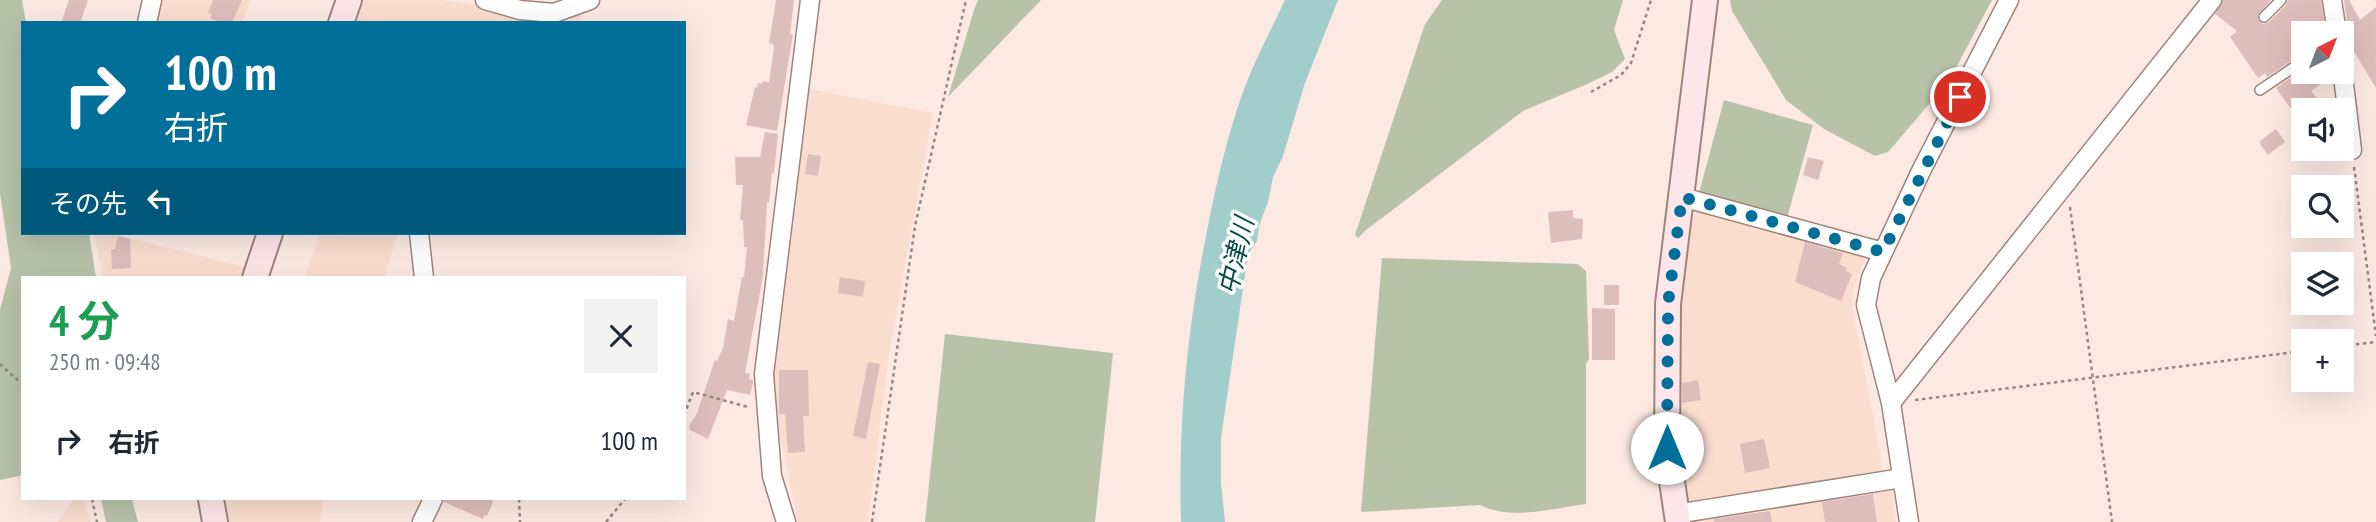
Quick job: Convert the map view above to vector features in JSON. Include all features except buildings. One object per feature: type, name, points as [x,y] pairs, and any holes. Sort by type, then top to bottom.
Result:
[{"type":"street","points":[[147,21],[152,0]]},
{"type":"street","points":[[342,21],[349,0]]},
{"type":"street","points":[[485,0],[520,10],[554,13],[590,0]]},
{"type":"street","points":[[786,522],[772,476],[764,374],[810,0]]},
{"type":"street","points":[[1705,0],[1668,304],[1667,448],[1677,518],[1902,478]]},
{"type":"street","points":[[1909,522],[1891,403],[1866,305],[1871,278],[1922,169],[2010,0]]},
{"type":"street","points":[[1891,403],[2212,0]]},
{"type":"street","points":[[2332,0],[2335,21]]},
{"type":"street","points":[[1682,197],[1883,252]]},
{"type":"street","points":[[256,276],[269,235]]},
{"type":"street","points":[[419,235],[424,276]]},
{"type":"street","points":[[211,500],[215,522]]},
{"type":"street","points":[[422,522],[433,500]]},
{"type":"lane","points":[[2264,17],[2281,0]]},
{"type":"lane","points":[[2260,90],[2291,69]]},
{"type":"path","points":[[872,522],[915,226],[966,0]]},
{"type":"path","points":[[1591,92],[1621,75],[1631,63],[1651,0]]},
{"type":"path","points":[[2353,161],[2376,336]]},
{"type":"path","points":[[2066,183],[2112,522]]},
{"type":"path","points":[[2354,345],[2376,342]]},
{"type":"path","points":[[1891,403],[2291,353]]},
{"type":"path","points":[[0,364],[21,382]]},
{"type":"path","points":[[686,410],[693,393],[767,412]]},
{"type":"path","points":[[92,500],[97,522]]},
{"type":"path","points":[[519,500],[520,522]]},
{"type":"path","points":[[606,522],[624,500]]},
{"type":"shaded area","points":[[161,0],[251,0],[243,21],[156,21]]},
{"type":"shaded area","points":[[364,0],[442,0],[562,21],[357,21]]},
{"type":"shaded area","points":[[582,12],[579,21],[568,21]]},
{"type":"shaded area","points":[[810,89],[933,113],[889,354],[868,522],[798,522],[779,429],[774,377]]},
{"type":"shaded area","points":[[1694,206],[1866,256],[1853,289],[1852,305],[1884,475],[1690,507],[1682,502],[1670,396],[1688,209]]},
{"type":"shaded area","points":[[94,235],[117,235],[245,267],[243,276],[103,276]]},
{"type":"shaded area","points":[[319,235],[397,235],[385,276],[306,276]]},
{"type":"shaded area","points":[[1884,485],[1892,491],[1896,522],[1686,522],[1690,516]]},
{"type":"shaded area","points":[[73,500],[83,500],[91,522],[57,522]]},
{"type":"shaded area","points":[[227,500],[324,500],[320,522],[229,522]]},
{"type":"green space","points":[[0,0],[22,0],[26,21],[21,21],[21,235],[89,235],[96,276],[21,276],[21,475],[0,480],[0,310],[11,268],[0,193]]},
{"type":"green space","points":[[978,0],[1041,0],[948,97],[974,10]]},
{"type":"green space","points":[[1442,0],[1623,0],[1614,30],[1625,59],[1612,72],[1523,111],[1358,238],[1355,235],[1425,24]]},
{"type":"green space","points":[[1730,0],[1992,0],[1949,81],[1888,152],[1875,156],[1824,129],[1786,100],[1732,11]]},
{"type":"green space","points":[[1724,100],[1813,125],[1787,218],[1699,193]]},
{"type":"green space","points":[[1382,258],[1578,264],[1586,271],[1589,359],[1586,364],[1586,504],[1519,513],[1492,510],[1480,505],[1361,512]]},
{"type":"green space","points":[[945,334],[1113,353],[1095,522],[925,522]]},
{"type":"green space","points":[[101,500],[132,500],[138,522],[106,522]]},
{"type":"water","name":"中津川","points":[[1285,0],[1338,0],[1305,83],[1283,156],[1273,177],[1257,241],[1248,254],[1221,438],[1221,483],[1225,522],[1181,522],[1185,376],[1210,213],[1243,92]]},
{"type":"route","points":[[1667,448],[1668,304],[1682,197],[1883,252],[1960,97]]}]
